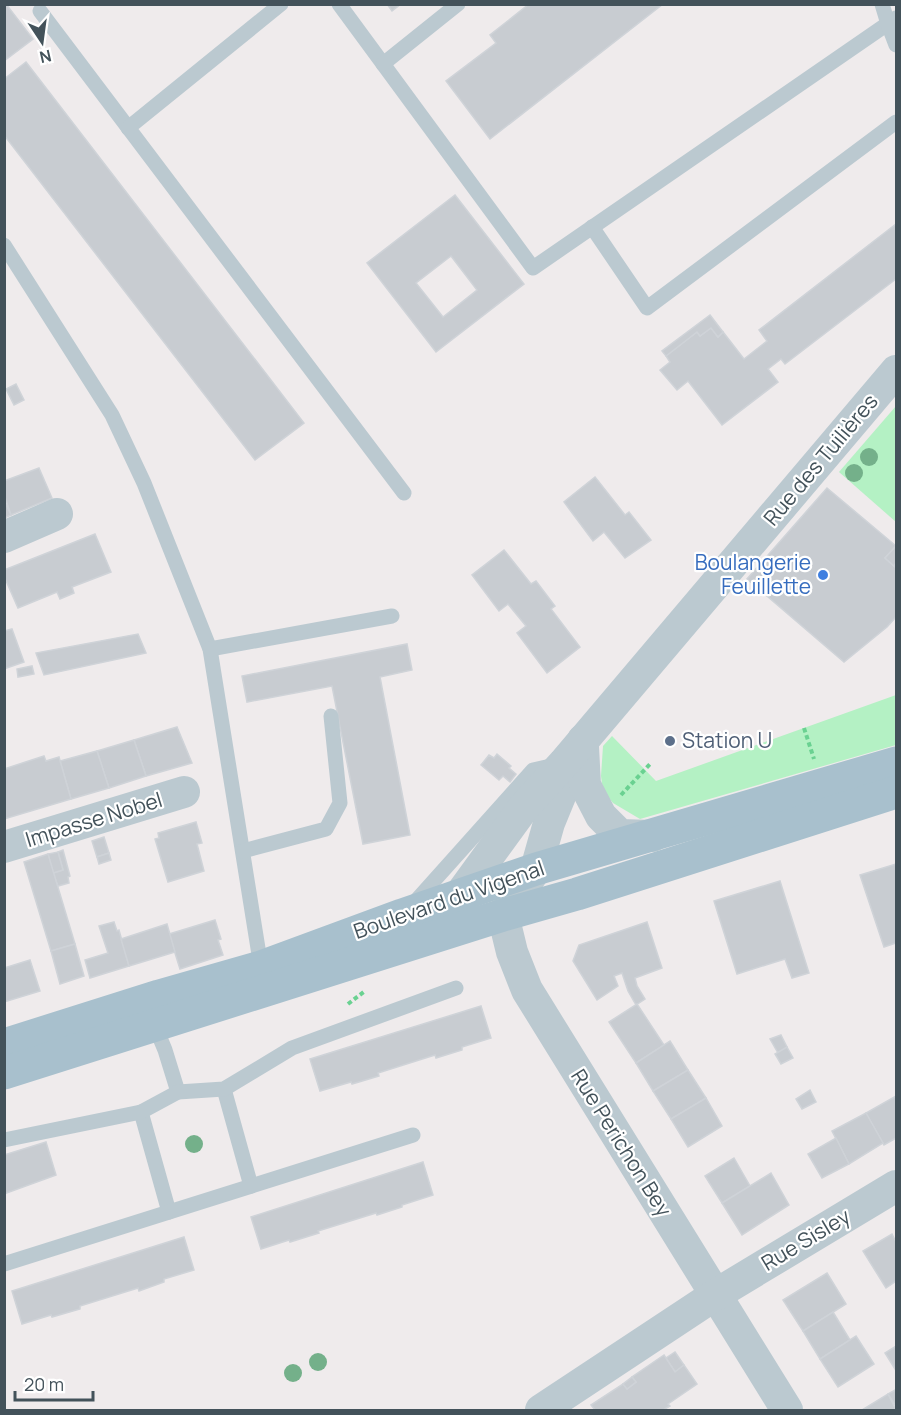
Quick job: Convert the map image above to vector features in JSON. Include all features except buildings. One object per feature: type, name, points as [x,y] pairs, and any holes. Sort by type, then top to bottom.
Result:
[{"type":"main road","name":"Boulevard du Vigenal","points":[[4,1045],[159,996],[261,967],[536,869],[897,763]]},
{"type":"main road","name":"Boulevard du Vigenal","points":[[4,1073],[897,792]]},
{"type":"street","name":"Rue des Tuilières","points":[[460,895],[524,807],[897,371]]},
{"type":"street","points":[[4,537],[57,514]]},
{"type":"street","name":"Rue des Tuilières","points":[[536,869],[573,751]]},
{"type":"street","points":[[573,751],[585,785],[601,816],[620,835],[652,836]]},
{"type":"street","name":"Impasse Nobel","points":[[4,847],[184,792]]},
{"type":"street","points":[[503,915],[536,869]]},
{"type":"street","name":"Rue Perichon Bey","points":[[503,915],[512,952],[527,990],[787,1410]]},
{"type":"street","name":"Rue Sisley","points":[[541,1410],[715,1294],[897,1186]]},
{"type":"lane","points":[[128,128],[281,4]]},
{"type":"lane","points":[[339,4],[533,268],[892,21]]},
{"type":"lane","points":[[382,64],[458,4]]},
{"type":"lane","points":[[882,4],[892,21],[897,45]]},
{"type":"lane","points":[[40,11],[404,493]]},
{"type":"lane","points":[[592,227],[647,308],[897,122]]},
{"type":"lane","points":[[4,245],[112,415],[144,483],[210,649],[261,967]]},
{"type":"lane","points":[[210,649],[392,616]]},
{"type":"lane","points":[[243,851],[326,829],[340,803],[331,716]]},
{"type":"lane","points":[[402,915],[422,896],[534,770],[573,751]]},
{"type":"lane","points":[[4,1140],[141,1112],[178,1092],[224,1089],[292,1048],[456,988]]},
{"type":"lane","points":[[155,1026],[178,1092]]},
{"type":"lane","points":[[224,1089],[251,1186]]},
{"type":"lane","points":[[141,1112],[169,1212]]},
{"type":"lane","points":[[4,1264],[412,1135]]},
{"type":"path","points":[[618,798],[650,764]]},
{"type":"green space","points":[[896,406],[896,522],[839,472]]},
{"type":"green space","points":[[896,695],[896,745],[640,819],[613,803],[603,791],[601,776],[603,746],[612,736],[656,781]]},
{"type":"place","name":"Boulangerie Feuillette","points":[[823,575]]},
{"type":"place","name":"Station U","points":[[670,741]]}]
